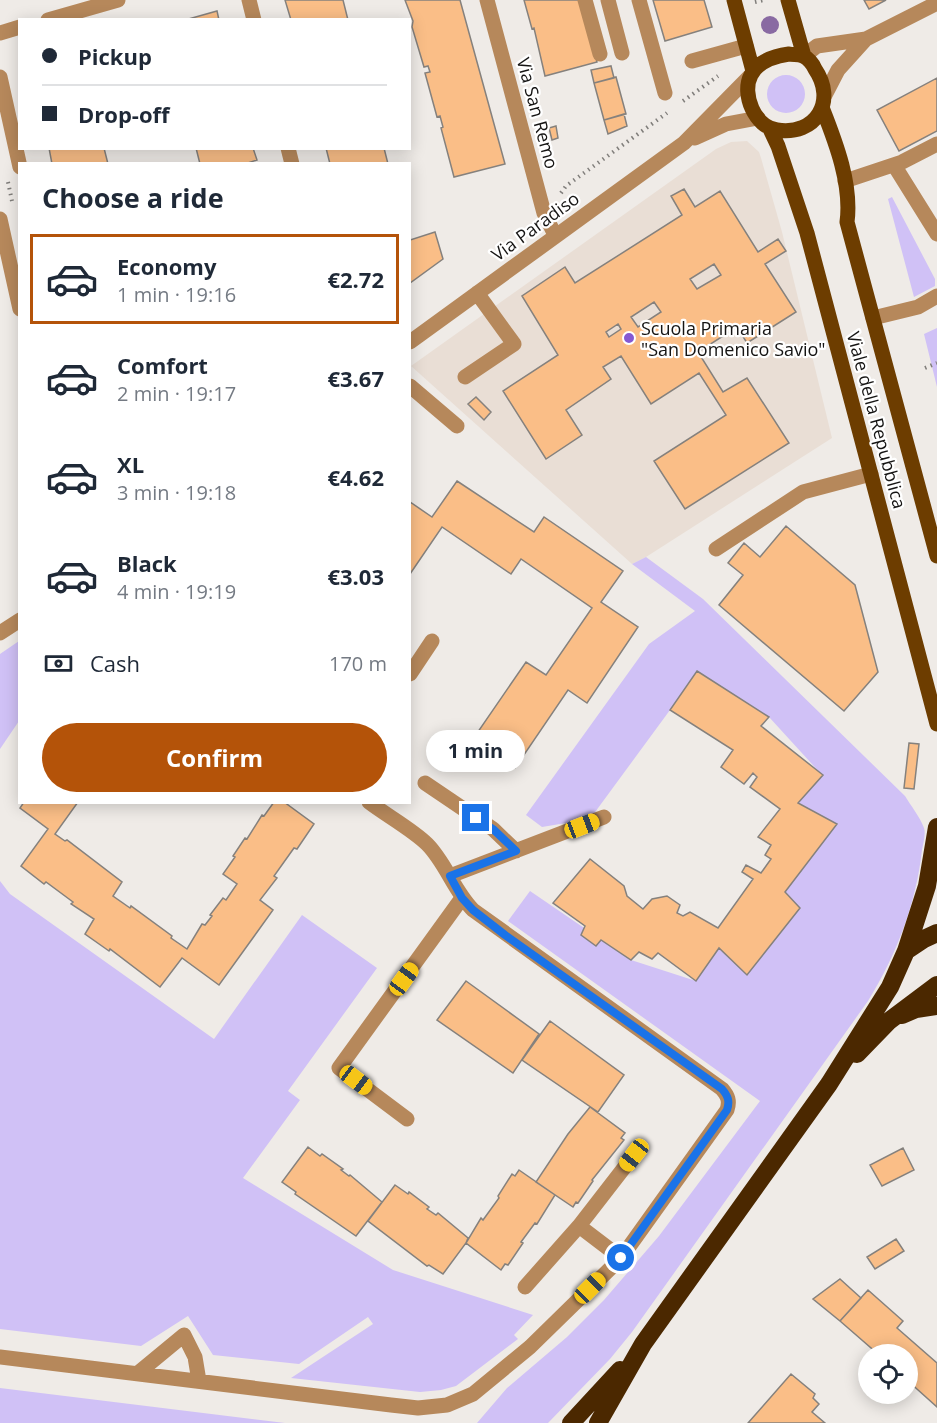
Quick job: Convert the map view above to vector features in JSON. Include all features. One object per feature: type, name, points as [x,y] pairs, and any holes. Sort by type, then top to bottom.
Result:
[{"type":"highway","points":[[598,1423],[644,1344],[829,1084],[890,987],[906,951],[927,886],[937,826]]},
{"type":"highway","points":[[906,951],[937,933]]},
{"type":"highway","points":[[829,1084],[889,1021],[937,985]]},
{"type":"highway","points":[[889,1021],[916,1009],[937,1006]]},
{"type":"highway","points":[[571,1423],[644,1344]]},
{"type":"main road","points":[[734,0],[751,74],[748,94],[752,109],[770,129],[796,130],[813,122],[824,102],[820,76],[812,63],[804,56],[788,0]]},
{"type":"main road","points":[[751,74],[775,56],[789,54],[804,56]]},
{"type":"main road","name":"Viale della Repubblica","points":[[824,102],[845,181],[849,207],[847,222],[937,554]]},
{"type":"main road","name":"Viale della Repubblica","points":[[770,129],[807,233],[937,724]]},
{"type":"street","points":[[55,18],[118,0]]},
{"type":"street","points":[[249,0],[254,18]]},
{"type":"street","name":"Via San Remo","points":[[487,0],[544,213],[555,235]]},
{"type":"street","points":[[585,0],[600,54]]},
{"type":"street","points":[[608,0],[622,53]]},
{"type":"street","points":[[639,0],[665,93]]},
{"type":"street","points":[[804,56],[817,46],[866,39],[937,3]]},
{"type":"street","points":[[0,33],[18,28]]},
{"type":"street","points":[[824,102],[838,70],[866,39]]},
{"type":"street","points":[[692,61],[746,46]]},
{"type":"street","name":"Via Paradiso","points":[[411,341],[684,143],[751,74]]},
{"type":"street","points":[[0,76],[19,162]]},
{"type":"street","name":"Via Paradiso","points":[[684,143],[726,124],[758,118]]},
{"type":"street","points":[[845,181],[894,165],[937,144]]},
{"type":"street","points":[[894,165],[937,234]]},
{"type":"street","points":[[0,219],[15,270],[18,293]]},
{"type":"street","points":[[465,377],[514,344],[477,293]]},
{"type":"street","points":[[873,318],[918,306],[937,297]]},
{"type":"street","points":[[411,387],[457,426]]},
{"type":"street","points":[[716,549],[803,492],[871,474]]},
{"type":"street","points":[[0,633],[18,621]]},
{"type":"street","points":[[411,672],[432,641]]},
{"type":"street","points":[[425,783],[493,829],[516,851]]},
{"type":"street","points":[[0,1357],[418,1408],[447,1405],[473,1394],[491,1381],[530,1347],[621,1258],[727,1110],[728,1096],[722,1089],[473,910],[462,898],[450,876],[426,844],[372,804]]},
{"type":"street","points":[[450,876],[604,817]]},
{"type":"street","points":[[406,1119],[339,1068],[462,898]]},
{"type":"street","points":[[525,1287],[579,1226],[634,1155]]},
{"type":"street","points":[[579,1226],[621,1258]]},
{"type":"street","points":[[138,1373],[184,1335],[195,1357],[199,1381]]},
{"type":"path","points":[[679,104],[734,65],[731,51]]},
{"type":"path","points":[[544,213],[566,186],[670,111]]},
{"type":"path","points":[[6,177],[13,208]]},
{"type":"path","points":[[925,368],[937,363]]},
{"type":"shaded area","points":[[786,75],[800,80],[805,94],[800,108],[786,113],[772,108],[767,94],[772,80]]},
{"type":"shaded area","name":"Scuola Primaria \"San Domenico Savio\"","points":[[747,141],[759,152],[761,158],[782,232],[832,438],[632,564],[411,366],[716,149],[731,142]]},
{"type":"shaded area","points":[[892,197],[935,279],[935,286],[914,297],[888,199]]},
{"type":"shaded area","points":[[937,328],[937,387],[924,334]]},
{"type":"shaded area","points":[[646,557],[703,599],[905,796],[925,830],[919,870],[910,910],[896,948],[868,1001],[632,1332],[610,1359],[548,1423],[477,1423],[507,1388],[567,1337],[604,1300],[659,1236],[760,1101],[508,921],[530,891],[631,960],[696,981],[719,948],[747,975],[798,803],[822,775],[769,717],[670,710],[590,819],[542,827],[526,815],[649,644],[695,611],[632,564]]},
{"type":"shaded area","points":[[18,642],[18,722],[0,749],[0,654]]},
{"type":"shaded area","points":[[0,881],[10,894],[214,1039],[302,915],[377,968],[288,1091],[300,1100],[243,1178],[393,1270],[533,1315],[514,1335],[518,1339],[456,1386],[420,1392],[291,1378],[373,1324],[368,1317],[299,1364],[213,1355],[188,1316],[141,1346],[0,1329]]},
{"type":"shaded area","points":[[0,1388],[285,1423],[0,1423]]},
{"type":"building","points":[[285,0],[343,0],[348,18],[290,18]]},
{"type":"building","points":[[405,0],[460,0],[505,164],[454,177],[440,116],[437,117],[425,73],[430,72],[428,66],[424,67],[412,27],[413,21]]},
{"type":"building","points":[[524,0],[580,0],[597,62],[545,76],[534,28],[532,29]]},
{"type":"building","points":[[653,0],[704,0],[712,27],[665,41]]},
{"type":"building","points":[[864,0],[886,0],[869,9]]},
{"type":"building","points":[[217,11],[219,18],[192,18]]},
{"type":"building","points":[[611,66],[614,78],[594,83],[591,70]]},
{"type":"building","points":[[616,77],[626,114],[604,120],[594,83]]},
{"type":"building","points":[[937,78],[937,131],[899,151],[877,110]]},
{"type":"building","points":[[624,114],[627,126],[608,134],[604,120]]},
{"type":"building","points":[[556,126],[558,138],[552,140],[549,128]]},
{"type":"building","points":[[49,150],[104,150],[108,162],[52,162]]},
{"type":"building","points":[[196,150],[254,150],[257,160],[251,162],[200,162]]},
{"type":"building","points":[[326,150],[384,150],[388,162],[330,162]]},
{"type":"building","points":[[684,189],[695,207],[720,191],[758,252],[778,239],[786,251],[765,264],[796,312],[747,343],[737,327],[698,352],[723,392],[747,378],[789,443],[685,509],[654,461],[726,415],[699,373],[651,404],[621,356],[603,367],[611,379],[566,410],[582,435],[546,459],[503,391],[558,355],[522,296],[565,267],[575,283],[682,215],[671,196]],"holes":[[[714,264],[721,275],[697,289],[690,279]],[[654,302],[661,312],[638,327],[631,317]],[[618,324],[621,329],[609,337],[606,332]]]},
{"type":"building","points":[[435,232],[443,259],[411,282],[411,240]]},
{"type":"building","points":[[476,397],[491,412],[484,420],[468,404]]},
{"type":"building","points":[[457,481],[534,532],[544,517],[623,571],[601,602],[638,627],[587,703],[568,690],[515,768],[473,739],[526,662],[546,675],[592,608],[521,559],[511,574],[442,527],[411,573],[411,503],[432,517]]},
{"type":"building","points":[[786,526],[855,585],[878,672],[844,711],[719,605],[743,575],[728,563],[744,543],[760,557]]},
{"type":"building","points":[[697,671],[769,717],[761,726],[823,775],[798,803],[837,824],[785,892],[800,908],[747,975],[719,948],[696,981],[658,953],[652,959],[639,952],[631,960],[601,940],[596,946],[581,935],[585,926],[553,903],[590,859],[624,886],[627,896],[643,909],[652,899],[667,896],[680,905],[677,913],[683,916],[690,912],[718,928],[753,879],[742,872],[746,865],[761,873],[771,859],[765,855],[771,845],[758,837],[780,809],[750,787],[757,777],[753,773],[744,784],[721,767],[733,750],[670,710]]},
{"type":"building","points":[[909,743],[919,744],[914,789],[904,788]]},
{"type":"building","points":[[23,804],[77,804],[55,834],[67,840],[122,882],[113,896],[130,908],[131,906],[187,949],[202,924],[205,925],[223,898],[226,900],[237,884],[223,874],[245,838],[247,839],[262,815],[264,816],[273,804],[287,804],[314,824],[274,876],[277,878],[260,900],[273,910],[219,985],[182,958],[160,987],[110,949],[109,951],[85,934],[94,919],[21,866],[48,829],[20,808]]},
{"type":"building","points":[[466,981],[539,1034],[513,1073],[437,1020]]},
{"type":"building","points":[[550,1021],[624,1075],[598,1112],[522,1060]]},
{"type":"building","points":[[590,1107],[625,1133],[621,1138],[624,1140],[573,1207],[536,1182],[568,1134]]},
{"type":"building","points":[[308,1147],[343,1169],[341,1170],[382,1202],[356,1236],[295,1194],[296,1192],[282,1182]]},
{"type":"building","points":[[903,1148],[914,1170],[882,1186],[870,1165]]},
{"type":"building","points":[[519,1170],[555,1195],[537,1224],[535,1223],[521,1242],[523,1243],[508,1265],[505,1264],[501,1270],[466,1243],[481,1218],[483,1220],[499,1198],[498,1196],[512,1174],[515,1176]]},
{"type":"building","points":[[395,1185],[408,1194],[409,1192],[436,1215],[438,1213],[468,1238],[443,1274],[427,1266],[368,1221]]},
{"type":"building","points":[[896,1239],[904,1251],[875,1269],[867,1257]]},
{"type":"building","points":[[840,1279],[861,1298],[840,1321],[813,1299]]},
{"type":"building","points":[[868,1290],[903,1321],[897,1328],[915,1344],[866,1344],[840,1321]]},
{"type":"building","points":[[918,1346],[937,1363],[937,1407],[918,1390]]},
{"type":"building","points":[[791,1374],[815,1394],[813,1398],[819,1404],[812,1412],[825,1423],[748,1423]]},
{"type":"place","name":"Scuola Primaria \"San Domenico Savio\"","points":[[629,338]]},
{"type":"route","points":[[476,818],[493,829],[516,851],[450,876],[462,898],[473,910],[505,935],[722,1089],[728,1096],[727,1110],[621,1258]]}]
